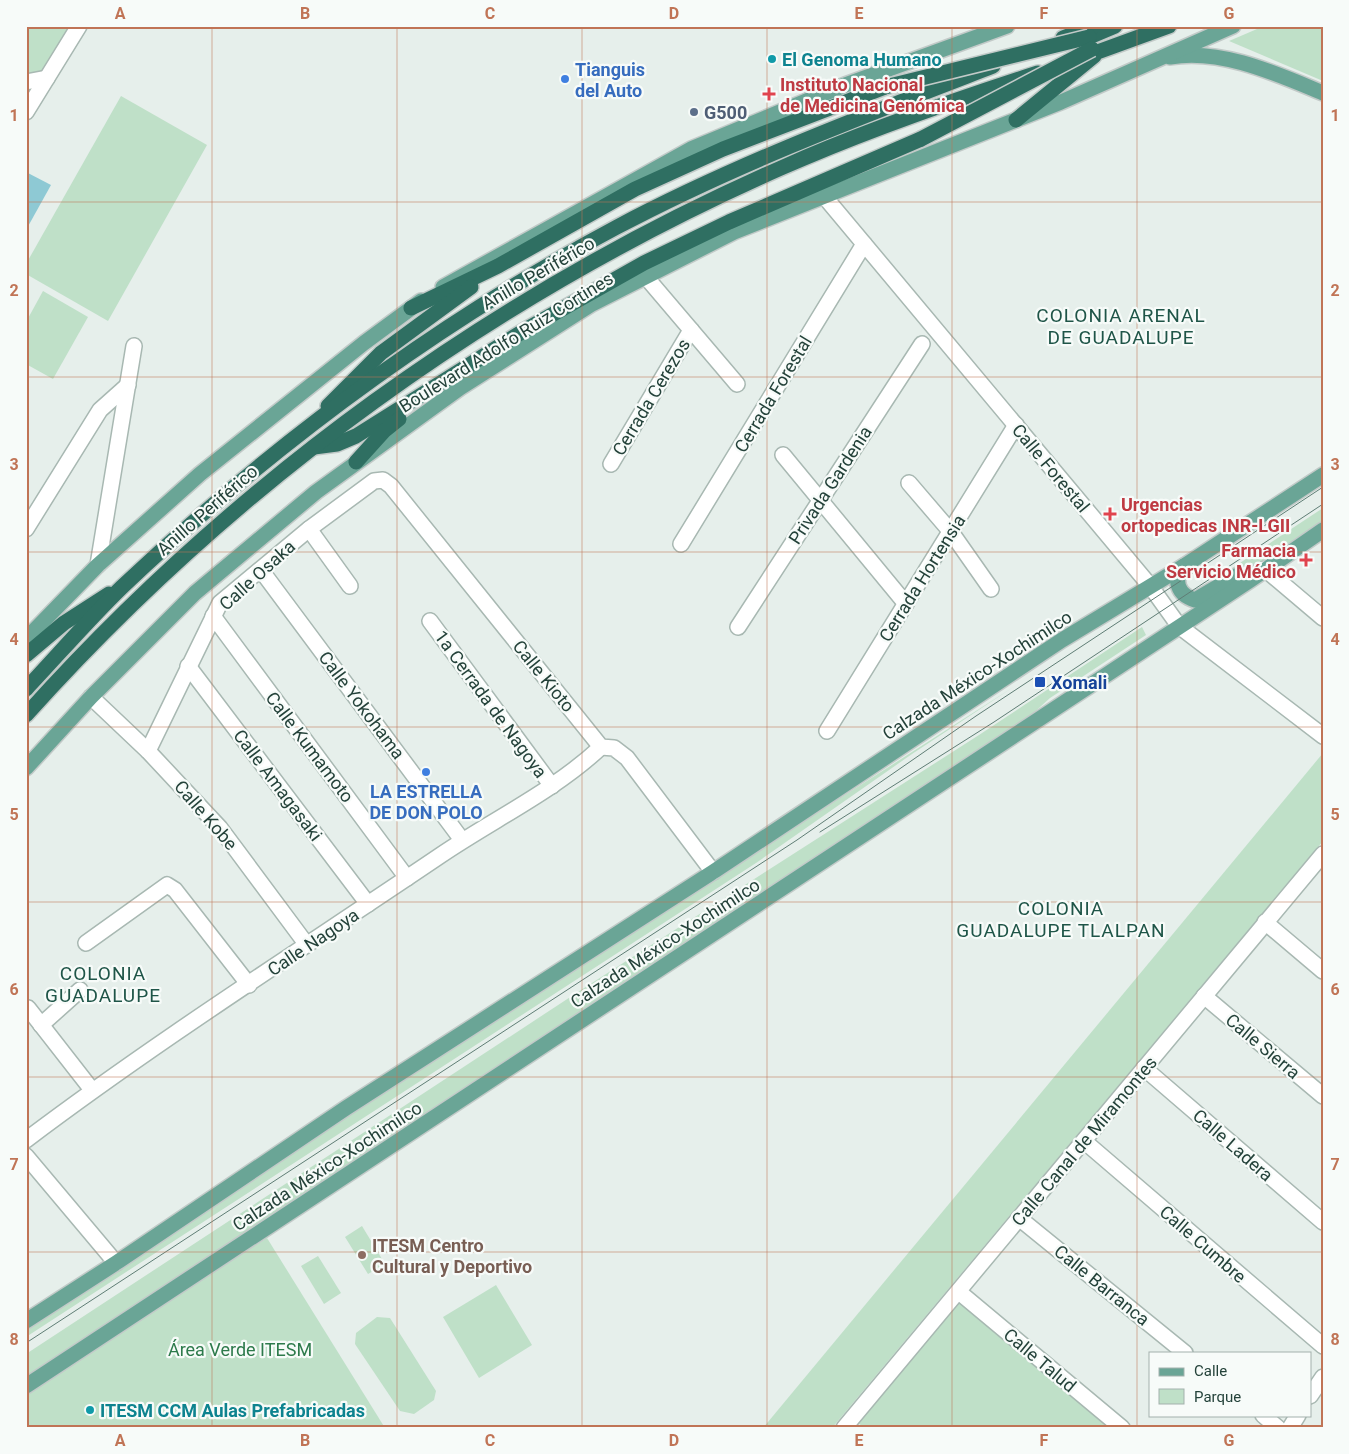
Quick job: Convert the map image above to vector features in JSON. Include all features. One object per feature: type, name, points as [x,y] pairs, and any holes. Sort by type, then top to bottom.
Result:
[{"type":"highway","points":[[313,447],[336,444],[356,436],[566,306],[644,263],[729,222],[892,154],[1094,41],[1115,26]]},
{"type":"highway","points":[[411,308],[498,266],[635,189],[723,149],[805,117],[885,87],[1094,41],[1150,26]]},
{"type":"highway","name":"Anillo Periférico","points":[[26,689],[120,589],[202,514],[314,424],[467,316],[541,269],[619,226],[705,183],[782,149],[1094,41],[1169,26]]},
{"type":"highway","points":[[1016,120],[1094,41]]},
{"type":"highway","name":"Anillo Periférico","points":[[26,715],[103,632],[162,573],[235,509],[313,447],[400,382],[509,310],[662,225],[782,168],[949,102],[1094,41]]},
{"type":"highway","points":[[314,424],[346,386],[381,352],[498,266]]},
{"type":"highway","points":[[356,462],[384,431],[421,402],[436,386]]},
{"type":"highway","points":[[26,655],[81,610],[120,589]]},
{"type":"main road","points":[[26,640],[98,565],[200,474],[411,308],[456,278],[690,149],[845,85],[1007,26]]},
{"type":"main road","name":"Boulevard Adolfo Ruiz Cortines","points":[[26,768],[91,697],[195,593],[316,492],[476,378],[592,304],[734,232],[1061,102],[1233,26]]},
{"type":"main road","points":[[1156,59],[1175,56],[1226,60],[1290,79],[1323,93]]},
{"type":"main road","name":"Calzada México-Xochimilco","points":[[26,1320],[116,1263],[346,1108],[713,872],[1062,640],[1151,587],[1323,475]]},
{"type":"main road","name":"Calzada México-Xochimilco","points":[[26,1386],[1323,530]]},
{"type":"main road","points":[[1184,566],[1178,575],[1179,590],[1184,595],[1195,600],[1236,576],[1248,572],[1263,571]]},
{"type":"street","points":[[26,112],[79,26]]},
{"type":"street","points":[[26,82],[47,78]]},
{"type":"street","name":"Calle Forestal","points":[[824,196],[1151,587],[1179,626],[1323,736]]},
{"type":"street","name":"Cerrada Forestal","points":[[682,544],[864,244]]},
{"type":"street","points":[[646,277],[737,384]]},
{"type":"street","name":"Cerrada Cerezos","points":[[612,464],[691,330]]},
{"type":"street","name":"Privada Gardenia","points":[[738,627],[922,344]]},
{"type":"street","points":[[98,565],[134,346]]},
{"type":"street","points":[[26,529],[100,410],[128,385]]},
{"type":"street","name":"Cerrada Hortensia","points":[[827,731],[1016,425]]},
{"type":"street","points":[[782,455],[821,499],[906,604]]},
{"type":"street","name":"Calle Kioto","points":[[374,481],[383,480],[391,486],[601,747]]},
{"type":"street","name":"Calle Osaka","points":[[148,751],[220,603],[308,529],[374,481]]},
{"type":"street","points":[[909,483],[951,532],[991,589]]},
{"type":"street","points":[[308,529],[350,586]]},
{"type":"street","name":"Calle Yokohama","points":[[261,570],[462,840]]},
{"type":"street","points":[[1263,571],[1323,618]]},
{"type":"street","name":"Calle Kumamoto","points":[[213,616],[407,878]]},
{"type":"street","name":"1a Cerrada de Nagoya","points":[[430,621],[552,786]]},
{"type":"street","name":"Calle Amagasaki","points":[[188,666],[368,904]]},
{"type":"street","name":"Calle Kobe","points":[[91,697],[148,751],[220,828],[307,945]]},
{"type":"street","points":[[601,747],[614,748],[627,758],[713,872]]},
{"type":"street","name":"Calle Nagoya","points":[[26,1140],[92,1090],[462,840],[582,766],[601,747]]},
{"type":"street","name":"Calle Canal de Miramontes","points":[[851,1425],[1019,1218],[1323,854]]},
{"type":"street","points":[[86,943],[164,886],[171,886],[249,985]]},
{"type":"street","points":[[1266,922],[1323,971]]},
{"type":"street","points":[[41,1025],[80,990]]},
{"type":"street","name":"Calle Sierra","points":[[1204,996],[1323,1096]]},
{"type":"street","points":[[28,1008],[92,1090]]},
{"type":"street","name":"Calle Ladera","points":[[1144,1068],[1323,1222]]},
{"type":"street","name":"Calle Cumbre","points":[[1084,1141],[1323,1346]]},
{"type":"street","points":[[26,1156],[116,1263]]},
{"type":"street","name":"Calle Barranca","points":[[1019,1218],[1185,1352]]},
{"type":"street","name":"Calle Talud","points":[[959,1292],[1122,1428]]},
{"type":"street","points":[[1312,1393],[1323,1377]]},
{"type":"street","points":[[1263,1416],[1278,1428]]},
{"type":"street","points":[[1290,1428],[1297,1416]]},
{"type":"green space","points":[[26,26],[70,26],[41,72],[26,75]]},
{"type":"green space","points":[[1264,26],[1323,26],[1323,81],[1229,41]]},
{"type":"green space","points":[[121,96],[207,145],[108,321],[26,274],[26,264]]},
{"type":"green space","points":[[43,291],[88,317],[53,379],[26,364],[26,322]]},
{"type":"green space","points":[[1323,508],[1323,528],[1263,568],[1190,596]]},
{"type":"green space","points":[[1142,627],[1146,635],[1050,698],[1028,718],[26,1379],[26,1354],[581,990],[979,735]]},
{"type":"green space","points":[[1015,686],[912,754],[756,863],[26,1337],[26,1331],[453,1046]]},
{"type":"green space","points":[[1323,753],[1323,841],[832,1428],[763,1428]]},
{"type":"green space","points":[[362,1226],[385,1264],[368,1274],[345,1237]]},
{"type":"green space","name":"Área Verde ITESM","points":[[267,1238],[385,1428],[26,1428],[26,1393]]},
{"type":"green space","points":[[318,1256],[341,1293],[324,1304],[301,1266]]},
{"type":"green space","points":[[496,1285],[532,1345],[479,1378],[443,1317]]},
{"type":"green space","points":[[961,1297],[1115,1428],[864,1428],[856,1421]]},
{"type":"green space","points":[[377,1317],[390,1318],[436,1391],[434,1400],[414,1414],[400,1411],[355,1344],[356,1333]]},
{"type":"water","points":[[26,172],[51,185],[26,230]]},
{"type":"tram line","points":[[26,1343],[797,840],[976,716],[1323,487]]},
{"type":"tram line","points":[[820,832],[994,722],[1323,504]]},
{"type":"place","name":"El Genoma Humano","points":[[772,59]]},
{"type":"place","name":"Tianguis del Auto","points":[[565,79]]},
{"type":"place","name":"Instituto Nacional de Medicina Genómica","points":[[769,94]]},
{"type":"place","name":"G500","points":[[694,112]]},
{"type":"place","name":"Urgencias ortopedicas INR-LGII","points":[[1110,514]]},
{"type":"place","name":"Farmacia Servicio Médico","points":[[1306,560]]},
{"type":"place","name":"Xomali","points":[[1040,682]]},
{"type":"place","name":"LA ESTRELLA DE DON POLO","points":[[426,772]]},
{"type":"place","name":"ITESM Centro Cultural y Deportivo","points":[[362,1255]]},
{"type":"place","name":"ITESM CCM Aulas Prefabricadas","points":[[90,1410]]},
{"type":"district","name":"COLONIA ARENAL DE GUADALUPE","points":[[1121,326]]},
{"type":"district","name":"COLONIA GUADALUPE TLALPAN","points":[[1061,919]]},
{"type":"district","name":"COLONIA GUADALUPE","points":[[103,984]]}]
